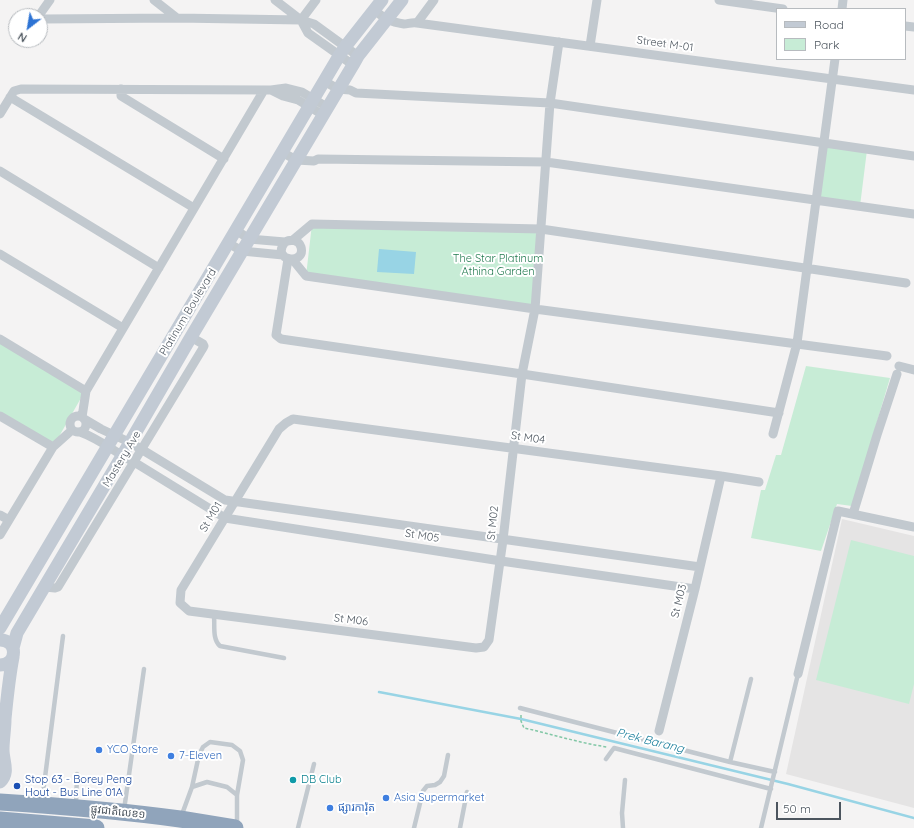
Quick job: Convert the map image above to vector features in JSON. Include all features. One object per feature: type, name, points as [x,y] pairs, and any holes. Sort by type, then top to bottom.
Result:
[{"type":"highway","name":"ផ្លូវជាតិលេខ១","points":[[7,813],[41,805],[180,819],[236,828]]},
{"type":"highway","name":"ផ្លូវជាតិលេខ១","points":[[7,813],[94,828]]},
{"type":"street","points":[[154,0],[177,18]]},
{"type":"street","points":[[275,0],[301,20]]},
{"type":"street","points":[[301,20],[316,0]]},
{"type":"street","name":"Platinum Boulevard","points":[[7,813],[2,780],[5,774],[2,762],[9,676],[17,633],[355,61],[402,0]]},
{"type":"street","points":[[414,23],[434,0]]},
{"type":"street","points":[[590,46],[597,0]]},
{"type":"street","points":[[719,0],[776,8]]},
{"type":"street","points":[[378,5],[388,18]]},
{"type":"street","name":"Platinum Boulevard","points":[[0,628],[311,103],[342,52],[378,5]]},
{"type":"street","points":[[48,19],[177,18],[301,20],[314,24],[342,52],[355,61]]},
{"type":"street","name":"Street M-01","points":[[388,18],[405,24],[414,23],[914,90]]},
{"type":"street","name":"St M02","points":[[484,647],[489,640],[501,561],[522,374],[535,309],[550,103],[559,42]]},
{"type":"street","points":[[774,434],[797,343],[835,60]]},
{"type":"street","points":[[323,84],[348,96],[356,93],[550,103],[914,156]]},
{"type":"street","points":[[0,114],[14,92],[20,89],[268,90],[286,88],[302,92],[311,103],[325,111]]},
{"type":"street","points":[[121,89],[121,96],[224,159]]},
{"type":"street","points":[[0,535],[53,447],[76,431],[83,430],[86,425],[83,418],[86,391],[194,208],[268,90]]},
{"type":"street","points":[[10,97],[194,208]]},
{"type":"street","points":[[283,150],[297,158],[314,157],[318,159],[546,162],[914,214]]},
{"type":"street","points":[[0,171],[159,268]]},
{"type":"street","points":[[887,356],[535,309],[306,276],[281,250],[282,246],[312,224],[541,229],[906,283]]},
{"type":"street","points":[[228,243],[242,251],[288,258],[298,257],[301,252],[301,247],[298,242],[249,239],[236,230]]},
{"type":"street","points":[[0,254],[123,328]]},
{"type":"street","points":[[288,258],[276,335],[281,340],[522,374],[779,413]]},
{"type":"street","name":"Mastery Ave","points":[[45,587],[58,587],[203,348],[203,344],[191,337]]},
{"type":"street","points":[[0,339],[86,391]]},
{"type":"street","points":[[853,514],[898,370],[914,370]]},
{"type":"street","points":[[0,416],[53,447]]},
{"type":"street","points":[[78,416],[83,418],[101,429],[111,441],[76,431],[70,427],[72,418],[78,416]]},
{"type":"street","name":"St M04","points":[[294,419],[759,482]]},
{"type":"street","name":"St M01","points":[[214,614],[189,611],[180,603],[181,590],[279,429],[294,419]]},
{"type":"street","name":"St M05","points":[[111,441],[129,442],[225,500],[234,502],[700,567]]},
{"type":"street","name":"St M05","points":[[111,441],[122,456],[225,518],[501,561],[694,589]]},
{"type":"street","points":[[174,487],[182,474]]},
{"type":"street","name":"St M03","points":[[659,731],[721,476]]},
{"type":"street","points":[[798,674],[838,511],[914,526]]},
{"type":"street","points":[[0,515],[9,520]]},
{"type":"street","name":"St M06","points":[[214,614],[476,648],[484,647]]},
{"type":"street","points":[[0,640],[8,641],[12,645],[13,653],[9,662],[0,665]]},
{"type":"street","points":[[94,828],[96,810]]},
{"type":"lane","points":[[214,614],[216,643],[220,646],[284,658]]},
{"type":"lane","points":[[41,805],[63,636]]},
{"type":"lane","points":[[123,813],[144,669]]},
{"type":"lane","points":[[761,828],[798,674]]},
{"type":"lane","points":[[730,762],[751,679]]},
{"type":"lane","points":[[520,708],[775,773]]},
{"type":"lane","points":[[180,819],[192,787],[199,755],[203,747],[210,742],[232,745],[240,751],[243,760],[237,795],[236,828]]},
{"type":"lane","points":[[606,759],[614,748],[771,787]]},
{"type":"lane","points":[[414,828],[422,791],[427,786],[435,785],[440,782],[444,776],[448,754]]},
{"type":"lane","points":[[298,828],[314,764]]},
{"type":"lane","points":[[76,808],[77,774]]},
{"type":"lane","points":[[623,828],[622,813],[625,780]]},
{"type":"lane","points":[[192,787],[207,782],[227,787],[237,795]]},
{"type":"lane","points":[[460,828],[467,792]]},
{"type":"path","points":[[520,708],[522,712],[521,721],[524,728],[587,744],[614,748]]},
{"type":"shaded area","points":[[842,519],[914,536],[914,808],[786,774]]},
{"type":"green space","points":[[823,143],[867,150],[860,206],[816,200]]},
{"type":"green space","name":"The Star Platinum Athina Garden","points":[[312,224],[541,229],[535,309],[306,276]]},
{"type":"green space","points":[[0,340],[85,391],[53,447],[0,416]]},
{"type":"green space","points":[[806,366],[890,378],[852,506],[837,504],[821,551],[751,538],[761,490],[765,490],[776,455],[781,455]]},
{"type":"green space","points":[[851,540],[914,556],[914,684],[909,704],[816,680]]},
{"type":"water","points":[[379,249],[416,252],[414,274],[377,272]]},
{"type":"waterway","name":"Prek Barang","points":[[379,692],[521,719],[788,784],[914,818]]},
{"type":"place","name":"YCO Store","points":[[99,750]]},
{"type":"place","name":"7-Eleven","points":[[171,756]]},
{"type":"place","name":"DB Club","points":[[293,780]]},
{"type":"place","name":"Stop 63 - Borey Peng Hout - Bus Line 01A","points":[[17,786]]},
{"type":"place","name":"Asia Supermarket","points":[[386,798]]},
{"type":"place","name":"ផ្សារការ៉ុត","points":[[330,808]]}]
